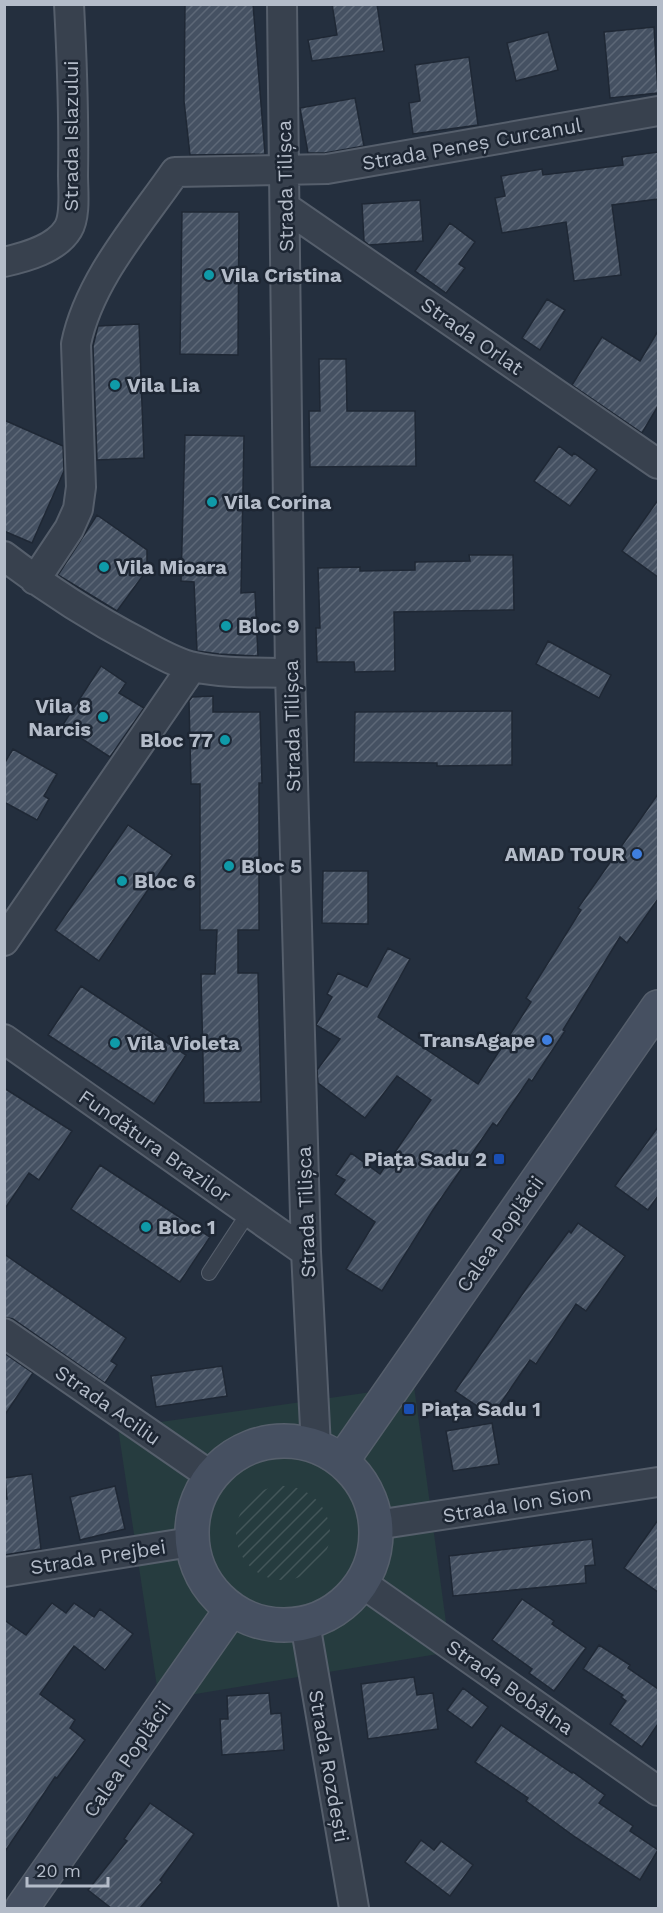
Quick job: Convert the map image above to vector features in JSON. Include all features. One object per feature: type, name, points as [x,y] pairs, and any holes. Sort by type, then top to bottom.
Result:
[{"type":"main road","name":"Calea Poplăcii","points":[[329,1454],[658,1007]]},
{"type":"main road","points":[[284,1441],[329,1454],[355,1474],[366,1490],[373,1507],[376,1525],[374,1555],[362,1583],[338,1609],[322,1618],[305,1623],[274,1626],[244,1617],[231,1610],[208,1587],[197,1566],[191,1542],[191,1524],[201,1491],[222,1464],[251,1447],[284,1441]]},
{"type":"main road","name":"Calea Poplăcii","points":[[22,1908],[231,1610]]},
{"type":"street","name":"Strada Islazului","points":[[4,262],[21,258],[55,243],[69,228],[74,201],[74,94],[69,4]]},
{"type":"street","name":"Strada Tilișca","points":[[282,4],[290,673],[306,1252],[329,1454]]},
{"type":"street","name":"Strada Peneș Curcanul","points":[[35,580],[69,529],[78,509],[81,487],[76,344],[81,322],[89,302],[127,238],[175,172],[327,169],[658,111]]},
{"type":"street","name":"Strada Orlat","points":[[285,207],[658,464]]},
{"type":"street","points":[[4,556],[35,580],[126,636],[166,657],[192,667],[218,671],[290,673]]},
{"type":"street","points":[[4,941],[192,667]]},
{"type":"street","name":"Fundătura Brazilor","points":[[4,1039],[306,1252]]},
{"type":"street","name":"Strada Aciliu","points":[[4,1333],[211,1476]]},
{"type":"street","name":"Strada Ion Sion","points":[[376,1525],[658,1482]]},
{"type":"street","name":"Strada Prejbei","points":[[4,1572],[191,1542]]},
{"type":"street","name":"Strada Bobâlna","points":[[362,1583],[658,1791]]},
{"type":"street","name":"Strada Rozdești","points":[[305,1623],[354,1908]]},
{"type":"lane","points":[[209,1273],[249,1212]]},
{"type":"green space","points":[[414,1386],[450,1652],[159,1700],[118,1428]]},
{"type":"green space","points":[[274,1486],[292,1486],[317,1499],[327,1515],[330,1533],[327,1551],[317,1567],[292,1580],[274,1580],[249,1567],[236,1542],[236,1524],[249,1499]]},
{"type":"building","points":[[185,4],[253,4],[265,154],[190,155],[184,101]]},
{"type":"building","points":[[332,4],[377,4],[384,51],[312,61],[308,40],[337,35]]},
{"type":"building","points":[[654,27],[658,93],[610,98],[604,32]]},
{"type":"building","points":[[548,32],[558,70],[516,81],[507,43]]},
{"type":"building","points":[[469,57],[478,125],[413,134],[409,103],[420,101],[415,65]]},
{"type":"building","points":[[355,98],[364,146],[325,153],[308,153],[300,108]]},
{"type":"building","points":[[658,152],[658,199],[612,205],[621,275],[574,281],[566,222],[502,233],[495,198],[505,196],[501,176],[542,169],[543,175],[623,165],[622,157]]},
{"type":"building","points":[[420,200],[423,241],[369,245],[364,241],[362,204]]},
{"type":"building","name":"Vila Cristina","points":[[182,212],[239,212],[238,355],[180,354]]},
{"type":"building","points":[[450,223],[475,242],[459,264],[465,268],[446,293],[415,271]]},
{"type":"building","points":[[547,299],[565,310],[540,350],[522,338]]},
{"type":"building","name":"Vila Lia","points":[[139,324],[144,458],[97,460],[93,346],[98,326]]},
{"type":"building","points":[[658,331],[658,406],[642,433],[572,385],[602,337],[640,361]]},
{"type":"building","points":[[319,359],[346,359],[347,411],[415,411],[416,466],[310,467],[309,411],[320,411]]},
{"type":"building","points":[[4,420],[63,446],[64,471],[32,543],[4,531]]},
{"type":"building","name":"Vila Corina","points":[[185,435],[244,436],[241,593],[255,592],[258,656],[197,651],[194,582],[181,581]]},
{"type":"building","points":[[559,446],[572,456],[574,453],[597,470],[570,506],[534,481]]},
{"type":"building","points":[[658,500],[658,577],[622,551]]},
{"type":"building","name":"Vila Mioara","points":[[97,515],[147,550],[147,570],[117,611],[58,575]]},
{"type":"building","points":[[469,555],[513,555],[514,610],[394,612],[395,671],[355,672],[354,662],[317,662],[316,628],[320,628],[318,568],[360,567],[360,571],[415,570],[415,562],[470,561]]},
{"type":"building","points":[[548,641],[611,675],[599,698],[536,664]]},
{"type":"building","name":"Vila 8 Narcis","points":[[101,666],[126,683],[119,693],[144,708],[110,757],[62,726]]},
{"type":"building","points":[[213,696],[213,712],[260,712],[262,783],[259,783],[259,930],[238,930],[238,973],[258,973],[261,1102],[204,1103],[201,974],[215,974],[217,930],[200,930],[200,784],[191,784],[189,701],[192,697]]},
{"type":"building","points":[[512,711],[512,765],[437,766],[437,763],[354,762],[355,712]]},
{"type":"building","points":[[13,749],[57,774],[44,796],[49,799],[37,820],[4,802],[4,764]]},
{"type":"building","points":[[658,794],[658,899],[627,943],[620,937],[563,1030],[565,1031],[532,1081],[529,1079],[497,1126],[493,1123],[433,1210],[382,1291],[346,1269],[375,1222],[335,1194],[345,1180],[336,1175],[351,1153],[380,1174],[431,1100],[397,1076],[365,1118],[318,1083],[317,1070],[340,1039],[316,1025],[332,997],[327,994],[338,973],[367,987],[388,948],[410,959],[378,1017],[478,1084],[531,1002],[526,998],[581,910],[578,908]]},
{"type":"building","name":"Bloc 6","points":[[128,825],[172,855],[99,961],[55,930]]},
{"type":"building","points":[[323,871],[368,871],[368,924],[322,923]]},
{"type":"building","name":"Vila Violeta","points":[[81,986],[186,1055],[154,1104],[48,1035]]},
{"type":"building","points":[[4,1088],[72,1131],[39,1180],[29,1173],[4,1210]]},
{"type":"building","points":[[658,1127],[658,1196],[648,1210],[615,1186]]},
{"type":"building","name":"Bloc 1","points":[[100,1165],[210,1237],[180,1282],[71,1209]]},
{"type":"building","points":[[578,1223],[625,1256],[586,1311],[576,1304],[536,1364],[530,1360],[492,1416],[455,1391],[528,1286],[569,1231],[571,1233]]},
{"type":"building","points":[[4,1254],[126,1338],[111,1361],[117,1365],[105,1383],[13,1319],[4,1317]]},
{"type":"building","points":[[4,1353],[33,1373],[4,1416]]},
{"type":"building","points":[[222,1366],[227,1396],[156,1407],[151,1376]]},
{"type":"building","points":[[492,1423],[499,1464],[453,1471],[446,1431]]},
{"type":"building","points":[[32,1474],[41,1549],[4,1555],[4,1499],[7,1499],[5,1478]]},
{"type":"building","points":[[115,1486],[125,1529],[80,1540],[70,1497]]},
{"type":"building","points":[[658,1520],[658,1592],[624,1568]]},
{"type":"building","points":[[592,1539],[595,1565],[585,1566],[586,1583],[453,1596],[449,1556]]},
{"type":"building","points":[[522,1599],[554,1621],[552,1624],[586,1648],[554,1691],[529,1673],[532,1669],[492,1640]]},
{"type":"building","points":[[52,1603],[66,1613],[74,1603],[94,1617],[100,1609],[133,1634],[105,1670],[74,1646],[40,1694],[75,1720],[70,1728],[85,1740],[57,1778],[55,1777],[4,1853],[4,1620],[26,1635]]},
{"type":"building","points":[[599,1645],[630,1665],[628,1668],[658,1689],[658,1724],[642,1747],[610,1724],[626,1701],[621,1697],[623,1695],[583,1669]]},
{"type":"building","points":[[414,1677],[417,1695],[433,1693],[438,1729],[368,1739],[361,1684]]},
{"type":"building","points":[[463,1688],[488,1707],[472,1728],[447,1710]]},
{"type":"building","points":[[269,1693],[271,1714],[281,1713],[284,1750],[222,1755],[220,1719],[228,1719],[227,1696]]},
{"type":"building","points":[[501,1725],[605,1795],[599,1803],[633,1826],[630,1831],[658,1850],[640,1880],[575,1837],[526,1801],[528,1798],[475,1762]]},
{"type":"building","points":[[150,1803],[194,1834],[160,1880],[162,1882],[140,1908],[111,1908],[88,1890],[127,1841],[124,1839]]},
{"type":"building","points":[[421,1840],[434,1850],[441,1841],[473,1865],[450,1896],[405,1862]]},
{"type":"place","name":"Vila Cristina","points":[[209,275]]},
{"type":"place","name":"Vila Lia","points":[[115,385]]},
{"type":"place","name":"Vila Corina","points":[[212,502]]},
{"type":"place","name":"Vila Mioara","points":[[104,567]]},
{"type":"place","name":"Bloc 9","points":[[226,626]]},
{"type":"place","name":"Vila 8 Narcis","points":[[103,717]]},
{"type":"place","name":"Bloc 77","points":[[225,740]]},
{"type":"place","name":"AMAD TOUR","points":[[637,854]]},
{"type":"place","name":"Bloc 5","points":[[229,866]]},
{"type":"place","name":"Bloc 6","points":[[122,881]]},
{"type":"place","name":"TransAgape","points":[[547,1040]]},
{"type":"place","name":"Vila Violeta","points":[[115,1043]]},
{"type":"place","name":"Piața Sadu 2","points":[[499,1159]]},
{"type":"place","name":"Bloc 1","points":[[146,1227]]},
{"type":"place","name":"Piața Sadu 1","points":[[409,1409]]}]
